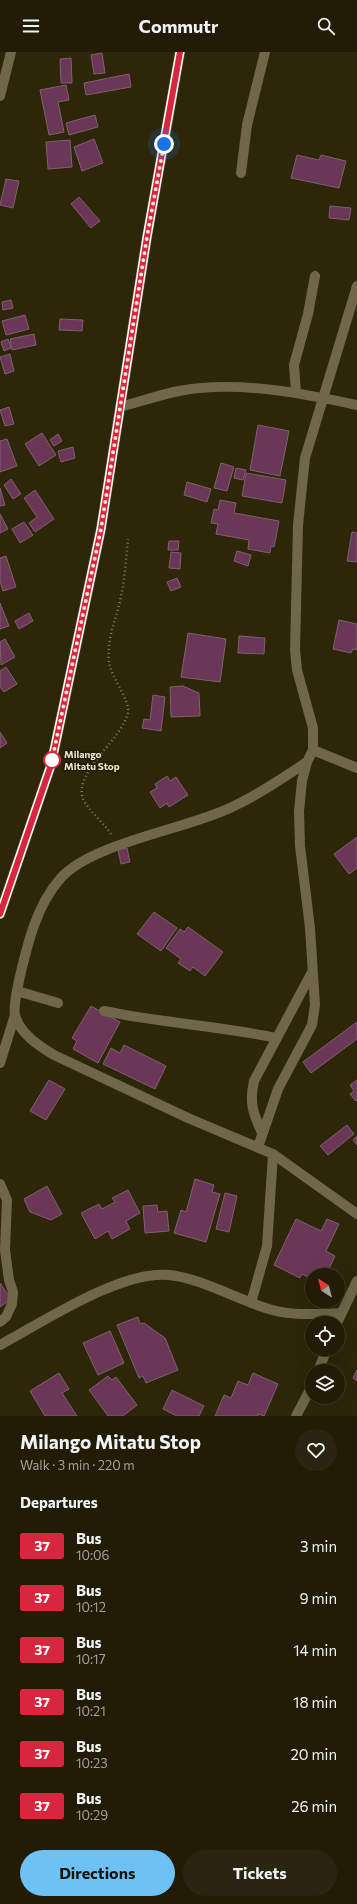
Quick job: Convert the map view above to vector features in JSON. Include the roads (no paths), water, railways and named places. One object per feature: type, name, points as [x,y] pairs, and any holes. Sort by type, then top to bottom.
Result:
[{"type":"street","points":[[0,96],[11,52]]},
{"type":"street","points":[[0,914],[51,765],[101,529],[147,237],[180,52]]},
{"type":"street","points":[[241,173],[247,125],[266,52]]},
{"type":"street","points":[[296,392],[294,365],[308,314],[315,276]]},
{"type":"street","points":[[258,1147],[278,1089],[312,1025],[315,1005],[310,928],[300,846],[299,811],[302,781],[313,750],[313,728],[297,670],[295,650],[298,525],[306,458],[357,286]]},
{"type":"street","points":[[120,407],[179,391],[207,388],[296,392],[357,405]]},
{"type":"street","points":[[313,750],[357,768]]},
{"type":"street","points":[[0,1063],[15,1014],[17,991],[42,902],[61,877],[86,859],[119,846],[232,808],[308,762]]},
{"type":"street","points":[[262,1133],[253,1112],[252,1091],[254,1081],[312,972]]},
{"type":"street","points":[[17,991],[58,1003]]},
{"type":"street","points":[[104,1011],[133,1017],[240,1030],[277,1038]]},
{"type":"street","points":[[15,1014],[25,1032],[36,1044],[54,1055],[188,1118],[273,1154],[357,1214]]},
{"type":"street","points":[[250,1303],[267,1246],[273,1154]]},
{"type":"street","points":[[0,1184],[7,1200],[5,1250],[9,1280],[13,1292],[12,1304],[6,1317],[0,1322]]},
{"type":"street","points":[[0,1345],[114,1285],[148,1276],[169,1275],[196,1281],[250,1303],[290,1314],[342,1313]]},
{"type":"street","points":[[341,1316],[357,1281]]},
{"type":"street","points":[[296,1416],[305,1399]]},
{"type":"place","name":"Milango Mitatu Stop","points":[[52,760]]}]
